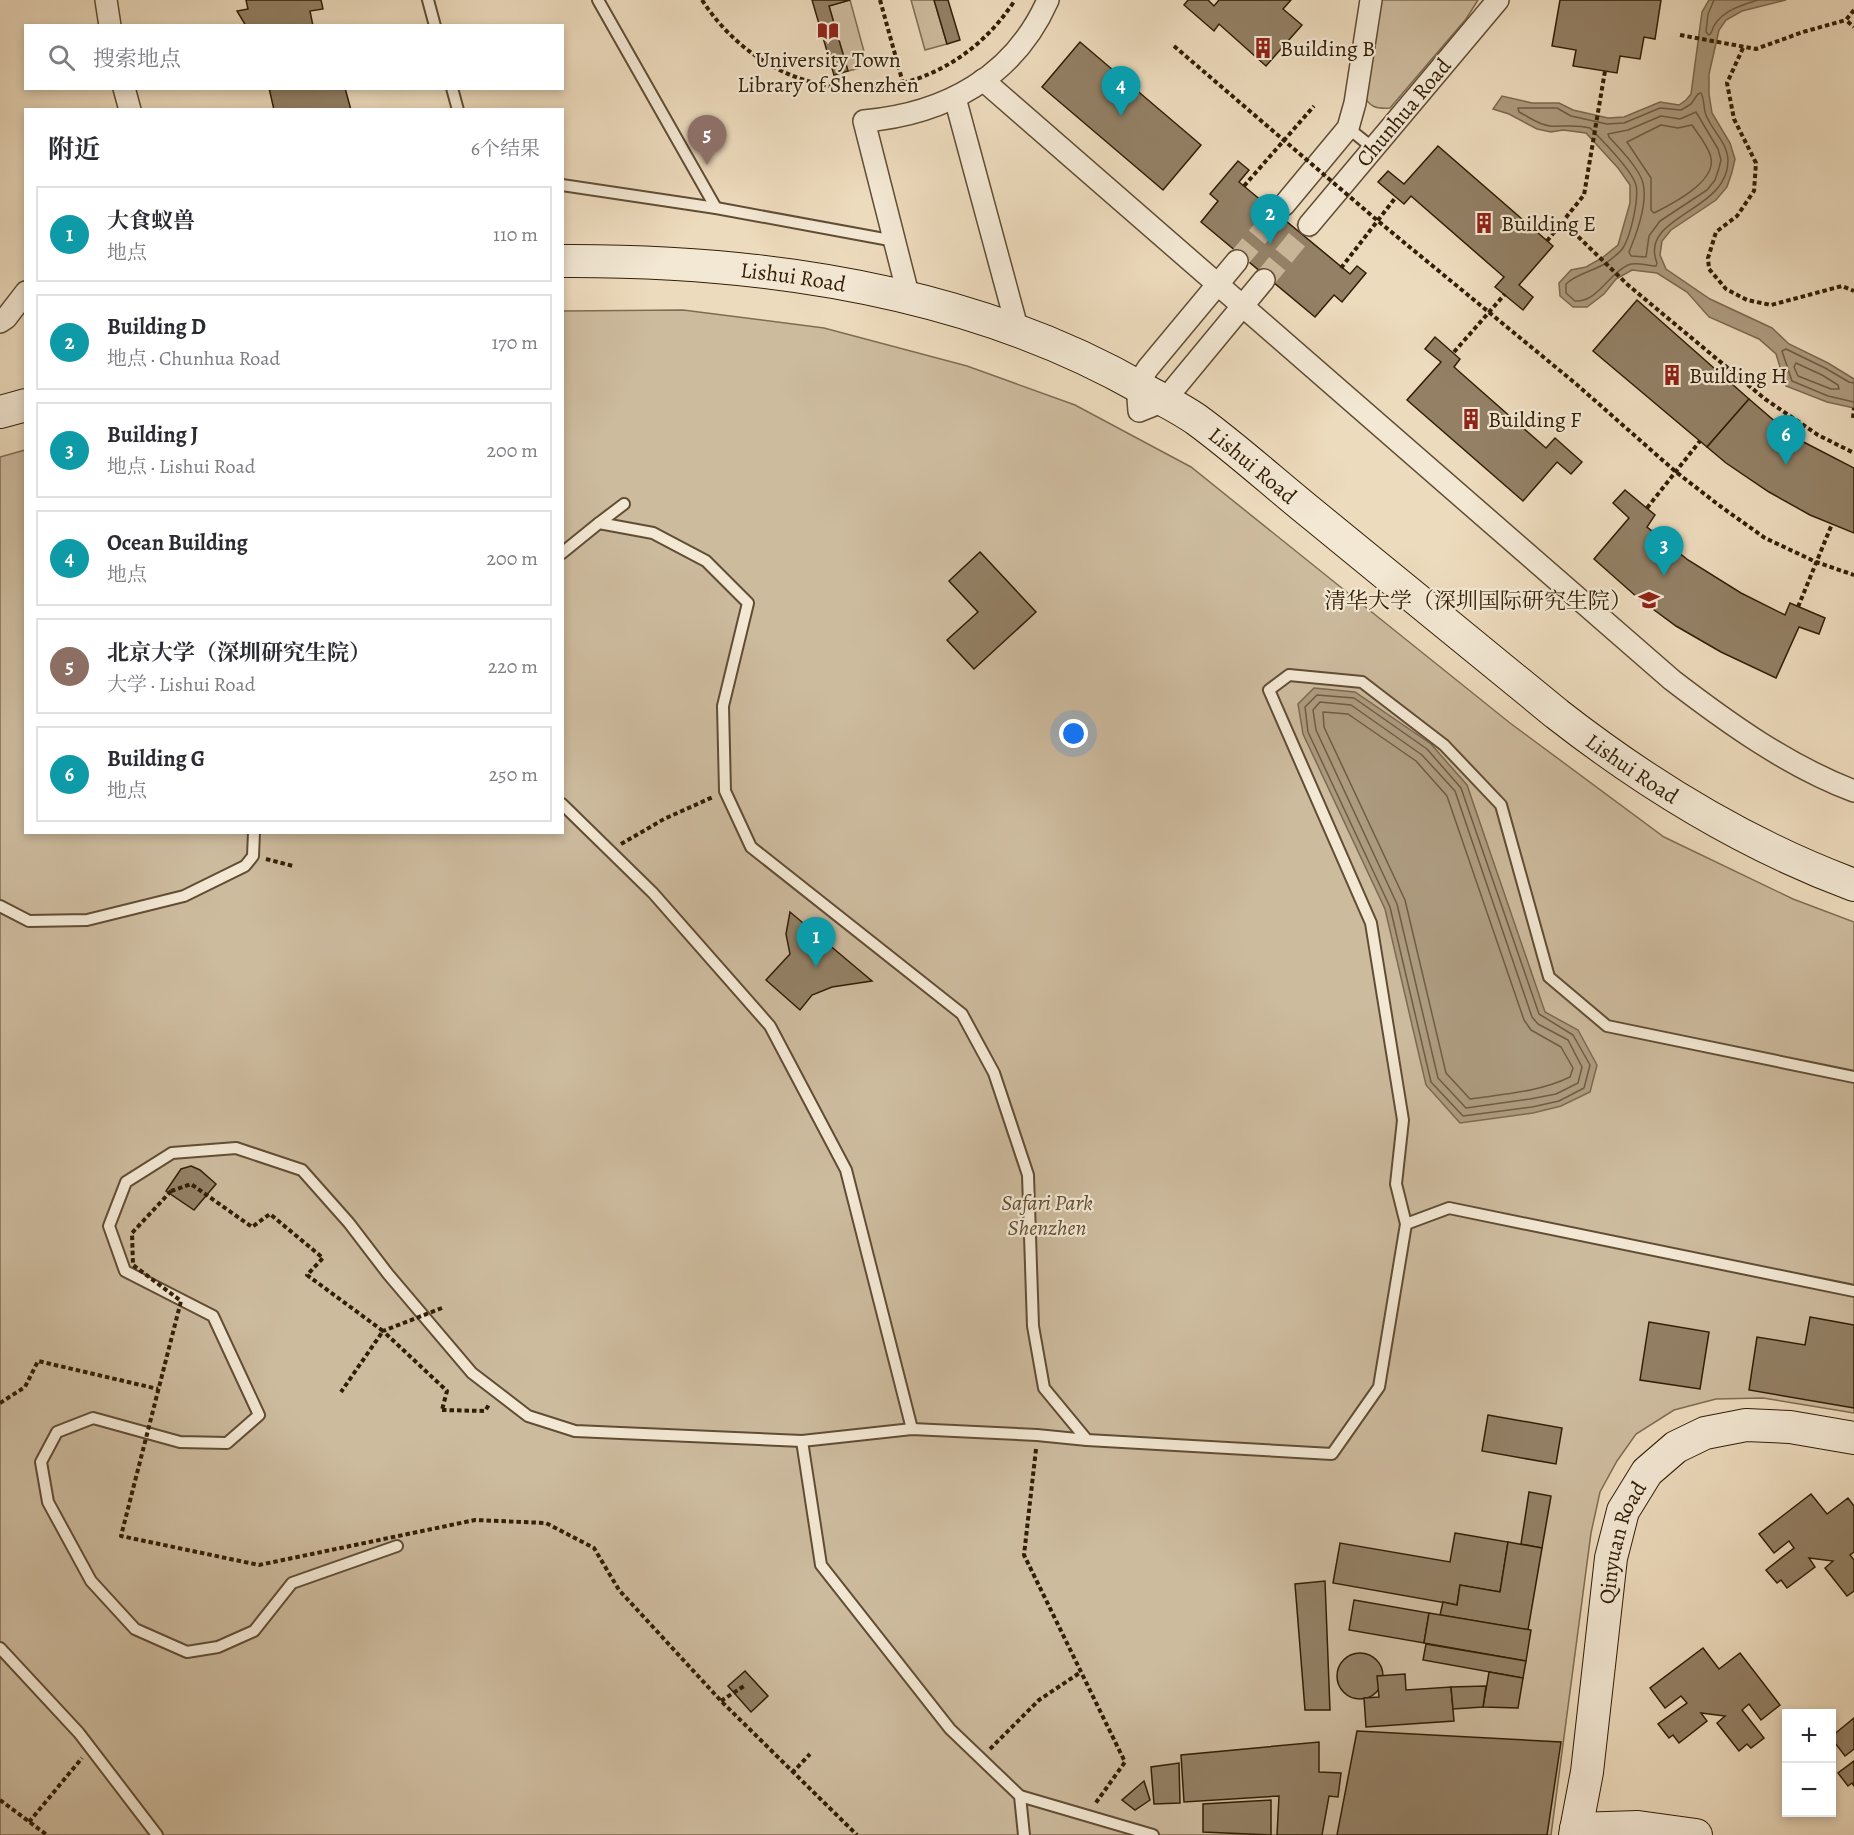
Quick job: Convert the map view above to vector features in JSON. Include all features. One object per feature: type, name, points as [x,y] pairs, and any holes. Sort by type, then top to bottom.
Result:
[{"type":"main road","name":"Lishui Road","points":[[564,261],[634,260],[728,267],[790,275],[909,298],[1018,331],[1099,364],[1147,399],[1182,435],[1587,760],[1642,798],[1734,851],[1784,876],[1854,904]]},
{"type":"main road","name":"Lishui Road","points":[[564,277],[632,276],[724,282],[797,292],[939,326],[1023,355],[1087,381],[1147,399],[1196,419],[1557,714],[1611,755],[1681,802],[1733,832],[1781,855],[1854,885]]},
{"type":"main road","points":[[0,393],[24,387]]},
{"type":"main road","points":[[0,412],[24,406]]},
{"type":"main road","name":"Qinyuan Road","points":[[1581,1833],[1611,1558],[1623,1511],[1647,1472],[1677,1447],[1695,1438],[1746,1425],[1790,1427],[1854,1438]]},
{"type":"main road","points":[[1581,1833],[1638,1827],[1696,1835]]},
{"type":"street","points":[[106,0],[110,24]]},
{"type":"street","points":[[909,298],[864,121],[911,115],[955,98],[983,80],[1019,47],[1048,0]]},
{"type":"street","name":"Chunhua Road","points":[[1284,205],[1348,128],[1355,103],[1371,0]]},
{"type":"street","name":"Chunhua Road","points":[[1309,225],[1498,0]]},
{"type":"street","points":[[983,80],[1672,680],[1719,716],[1778,753],[1854,791]]},
{"type":"street","points":[[125,90],[129,108]]},
{"type":"street","points":[[955,98],[1018,331]]},
{"type":"street","points":[[1147,399],[1148,368],[1238,261]]},
{"type":"street","points":[[1147,399],[1243,306],[1264,280]]},
{"type":"street","points":[[0,322],[6,318],[24,295]]},
{"type":"lane","points":[[428,0],[434,24]]},
{"type":"lane","points":[[598,0],[716,208]]},
{"type":"lane","points":[[453,90],[457,108]]},
{"type":"lane","points":[[1348,128],[1373,148]]},
{"type":"lane","points":[[564,185],[716,208],[895,241]]},
{"type":"lane","points":[[564,551],[624,504]]},
{"type":"lane","points":[[600,523],[653,534],[706,561],[748,603],[723,706],[724,791],[752,847],[962,1014],[994,1073],[1028,1175],[1033,1326],[1044,1388],[1087,1440]]},
{"type":"lane","points":[[398,1546],[292,1584],[254,1631],[218,1647],[187,1652],[135,1629],[91,1581],[48,1502],[41,1462],[57,1432],[93,1418],[180,1442],[227,1443],[259,1415],[213,1316],[125,1271],[109,1226],[126,1182],[172,1153],[236,1148],[302,1170],[349,1223],[388,1274],[472,1373],[528,1416],[575,1431],[802,1441],[912,1428],[1332,1454],[1379,1387],[1406,1224],[1396,1184],[1403,1120],[1371,923],[1269,690],[1289,675],[1362,682],[1444,745],[1501,805],[1549,977],[1607,1026],[1854,1077]]},
{"type":"lane","points":[[564,806],[653,893],[770,1026],[846,1170],[912,1428]]},
{"type":"lane","points":[[0,906],[29,921],[87,920],[184,896],[245,866],[253,856],[254,834]]},
{"type":"lane","points":[[1406,1224],[1449,1208],[1854,1292]]},
{"type":"lane","points":[[802,1441],[820,1565],[950,1729],[1020,1796],[1153,1835]]},
{"type":"lane","points":[[0,1648],[79,1733],[157,1835]]},
{"type":"lane","points":[[1020,1796],[1024,1835]]},
{"type":"path","points":[[702,0],[711,14],[736,42],[766,63],[782,72],[815,84],[850,89],[903,84],[933,73],[961,58],[993,30],[1015,0]]},
{"type":"path","points":[[880,0],[903,84]]},
{"type":"path","points":[[1680,35],[1756,49],[1846,20],[1854,10]]},
{"type":"path","points":[[1846,20],[1854,27]]},
{"type":"path","points":[[1174,46],[1676,471],[1765,538],[1816,562],[1854,574]]},
{"type":"path","points":[[1743,48],[1728,82],[1734,119],[1756,163],[1754,191],[1737,216],[1716,232],[1708,258],[1709,269],[1726,289],[1747,300],[1772,305],[1842,286],[1854,291]]},
{"type":"path","points":[[1548,241],[1584,195],[1605,71]]},
{"type":"path","points":[[1244,186],[1314,106]]},
{"type":"path","points":[[1341,268],[1396,197]]},
{"type":"path","points":[[1563,221],[1628,285],[1765,399],[1818,435],[1854,453]]},
{"type":"path","points":[[1454,352],[1505,294]]},
{"type":"path","points":[[1853,418],[1854,408]]},
{"type":"path","points":[[1647,508],[1700,441]]},
{"type":"path","points":[[1798,607],[1832,524]]},
{"type":"path","points":[[610,850],[664,819],[724,791]]},
{"type":"path","points":[[253,856],[293,866]]},
{"type":"path","points":[[497,1392],[485,1411],[442,1410],[447,1391],[383,1331],[307,1275],[323,1258],[270,1214],[252,1227],[191,1184],[171,1191],[132,1233],[133,1265],[181,1301],[121,1536],[259,1565],[475,1520],[546,1523],[594,1548],[619,1590],[721,1701],[857,1835]]},
{"type":"path","points":[[340,1392],[383,1331],[442,1308]]},
{"type":"path","points":[[0,1402],[25,1387],[38,1361],[158,1389]]},
{"type":"path","points":[[1037,1435],[1024,1555],[1125,1762],[1087,1814]]},
{"type":"path","points":[[981,1758],[1040,1700],[1081,1672]]},
{"type":"path","points":[[721,1701],[744,1686]]},
{"type":"path","points":[[29,1822],[90,1749]]},
{"type":"path","points":[[792,1773],[810,1754]]},
{"type":"path","points":[[0,1800],[47,1835]]},
{"type":"green space","points":[[850,0],[868,66],[848,71],[829,6]]},
{"type":"green space","points":[[911,0],[934,0],[947,44],[925,50]]},
{"type":"green space","points":[[1378,0],[1478,0],[1466,19],[1390,108],[1374,106],[1363,94]]},
{"type":"green space","name":"Safari Park Shenzhen","points":[[683,310],[824,328],[967,366],[1075,405],[1191,467],[1510,723],[1664,837],[1793,899],[1854,922],[1854,1413],[1763,1398],[1716,1399],[1674,1410],[1636,1434],[1617,1461],[1600,1492],[1591,1533],[1551,1835],[0,1835],[0,457],[24,450],[24,834],[564,834],[564,311]]},
{"type":"water","points":[[1709,0],[1786,0],[1742,11],[1726,20],[1719,30],[1709,74],[1709,94],[1712,113],[1730,143],[1735,159],[1732,172],[1727,187],[1716,200],[1671,230],[1662,241],[1660,255],[1666,269],[1710,299],[1772,328],[1789,344],[1854,379],[1854,408],[1827,402],[1786,386],[1776,354],[1759,339],[1709,317],[1687,292],[1657,273],[1632,270],[1616,279],[1604,294],[1587,307],[1573,307],[1560,296],[1559,283],[1571,270],[1586,267],[1618,245],[1630,203],[1630,185],[1618,168],[1586,133],[1563,130],[1551,132],[1537,129],[1509,114],[1493,109],[1502,96],[1532,103],[1559,103],[1573,110],[1608,118],[1624,117],[1660,102],[1679,105],[1691,94],[1702,12]]},
{"type":"water","points":[[1314,688],[1355,692],[1431,744],[1467,785],[1545,1012],[1578,1030],[1597,1065],[1590,1092],[1561,1106],[1533,1113],[1460,1123],[1426,1085],[1385,909],[1303,734],[1298,704]]},
{"type":"building","points":[[246,0],[321,0],[323,9],[310,11],[313,24],[245,24],[237,11],[248,9]]},
{"type":"building","name":"University Town Library of Shenzhen","points":[[812,0],[850,0],[829,6],[848,71],[834,75]]},
{"type":"building","name":"University Town Library of Shenzhen","points":[[934,0],[948,0],[960,40],[947,44]]},
{"type":"building","name":"Building B","points":[[1188,0],[1208,0],[1214,6],[1219,0],[1291,0],[1283,9],[1302,25],[1266,66],[1219,24],[1214,31],[1184,5]]},
{"type":"building","points":[[1560,0],[1661,0],[1655,39],[1644,37],[1640,59],[1620,56],[1617,73],[1573,66],[1576,50],[1552,46]]},
{"type":"building","points":[[1080,42],[1201,145],[1163,190],[1042,87]]},
{"type":"building","points":[[269,90],[346,90],[350,108],[274,108]]},
{"type":"building","name":"Building E","points":[[1438,146],[1553,246],[1519,285],[1533,297],[1523,310],[1495,287],[1504,277],[1411,196],[1404,204],[1378,182],[1388,171],[1404,184]]},
{"type":"building","points":[[1238,161],[1249,170],[1239,182],[1350,274],[1357,266],[1366,273],[1342,302],[1334,295],[1315,317],[1201,222],[1218,201],[1210,194]]},
{"type":"building","name":"Building H","points":[[1637,300],[1749,399],[1707,447],[1593,351]]},
{"type":"building","name":"Building F","points":[[1435,337],[1460,359],[1454,367],[1546,448],[1555,438],[1582,462],[1571,474],[1557,462],[1523,501],[1407,400],[1441,362],[1425,349]]},
{"type":"building","points":[[1749,399],[1792,436],[1854,468],[1854,533],[1810,515],[1769,492],[1707,447]]},
{"type":"building","points":[[1625,490],[1655,515],[1647,527],[1688,560],[1741,593],[1785,615],[1790,603],[1825,618],[1819,634],[1799,627],[1776,678],[1721,652],[1676,626],[1638,598],[1594,559],[1629,518],[1613,503]]},
{"type":"building","points":[[980,552],[1036,612],[974,669],[947,640],[978,612],[949,581]]},
{"type":"building","points":[[790,912],[872,981],[832,987],[812,995],[800,1010],[766,980],[790,954],[786,934]]},
{"type":"building","points":[[191,1166],[200,1170],[216,1184],[194,1210],[166,1191],[181,1169]]},
{"type":"building","points":[[1810,1317],[1854,1325],[1854,1408],[1749,1390],[1757,1337],[1805,1345]]},
{"type":"building","points":[[1649,1322],[1709,1332],[1700,1389],[1640,1380]]},
{"type":"building","points":[[1488,1415],[1562,1428],[1556,1464],[1482,1451]]},
{"type":"building","points":[[1529,1492],[1551,1496],[1542,1548],[1521,1544]]},
{"type":"building","points":[[1811,1494],[1827,1514],[1848,1498],[1854,1506],[1854,1552],[1850,1555],[1854,1560],[1854,1591],[1847,1596],[1825,1568],[1833,1561],[1809,1558],[1815,1567],[1787,1588],[1781,1580],[1777,1583],[1766,1570],[1794,1548],[1789,1541],[1774,1553],[1759,1534]]},
{"type":"building","points":[[1455,1533],[1508,1542],[1500,1592],[1460,1585],[1457,1605],[1333,1583],[1340,1543],[1450,1562]]},
{"type":"building","points":[[1508,1542],[1542,1548],[1528,1630],[1440,1615],[1443,1602],[1457,1605],[1460,1585],[1500,1592]]},
{"type":"building","points":[[1325,1581],[1330,1710],[1305,1710],[1295,1584]]},
{"type":"building","points":[[1354,1600],[1429,1613],[1424,1643],[1349,1630]]},
{"type":"building","points":[[1429,1613],[1531,1630],[1526,1661],[1424,1643]]},
{"type":"building","points":[[1426,1644],[1526,1661],[1523,1678],[1423,1660]]},
{"type":"building","points":[[1703,1648],[1719,1669],[1740,1653],[1780,1705],[1761,1720],[1749,1704],[1742,1710],[1764,1738],[1751,1748],[1747,1744],[1739,1751],[1717,1723],[1725,1716],[1701,1713],[1707,1721],[1679,1743],[1673,1735],[1669,1738],[1658,1724],[1687,1703],[1681,1696],[1665,1708],[1650,1688]]},
{"type":"building","points":[[1365,1653],[1377,1659],[1382,1667],[1382,1685],[1377,1693],[1369,1698],[1355,1699],[1343,1693],[1338,1685],[1337,1671],[1343,1659],[1351,1654]]},
{"type":"building","points":[[745,1671],[768,1696],[751,1712],[728,1686]]},
{"type":"building","points":[[1489,1672],[1523,1678],[1518,1708],[1483,1707]]},
{"type":"building","points":[[1405,1674],[1406,1690],[1451,1687],[1454,1721],[1366,1727],[1364,1698],[1379,1697],[1377,1676]]},
{"type":"building","points":[[1486,1686],[1483,1707],[1453,1709],[1451,1687]]},
{"type":"building","points":[[1854,1718],[1854,1749],[1845,1756],[1836,1744],[1836,1733]]},
{"type":"building","points":[[1357,1731],[1561,1742],[1547,1835],[1337,1835]]},
{"type":"building","points":[[1319,1742],[1319,1772],[1341,1773],[1338,1797],[1329,1796],[1322,1835],[1277,1835],[1279,1796],[1184,1802],[1181,1755]]},
{"type":"building","points":[[1854,1761],[1854,1786],[1852,1783],[1848,1786],[1838,1773]]},
{"type":"building","points":[[1179,1763],[1180,1803],[1154,1804],[1151,1767]]},
{"type":"building","points":[[1144,1781],[1150,1800],[1135,1810],[1122,1800]]},
{"type":"building","points":[[1271,1800],[1271,1835],[1203,1832],[1203,1804]]},
{"type":"tunnel","points":[[1237,261],[1284,205]]},
{"type":"tunnel","points":[[1264,280],[1309,225]]},
{"type":"place","name":"University Town Library of Shenzhen","points":[[828,31]]},
{"type":"place","name":"Building B","points":[[1263,48]]},
{"type":"place","name":"Ocean Building","points":[[1121,116]]},
{"type":"place","name":"北京大学（深圳研究生院）","points":[[707,165]]},
{"type":"place","name":"Building E","points":[[1484,223]]},
{"type":"place","name":"Building D","points":[[1270,244]]},
{"type":"place","name":"Building H","points":[[1672,375]]},
{"type":"place","name":"Building F","points":[[1471,419]]},
{"type":"place","name":"Building G","points":[[1786,465]]},
{"type":"place","name":"Building J","points":[[1664,576]]},
{"type":"place","name":"清华大学（深圳国际研究生院）","points":[[1649,600]]},
{"type":"place","name":"大食蚁兽","points":[[816,967]]}]
